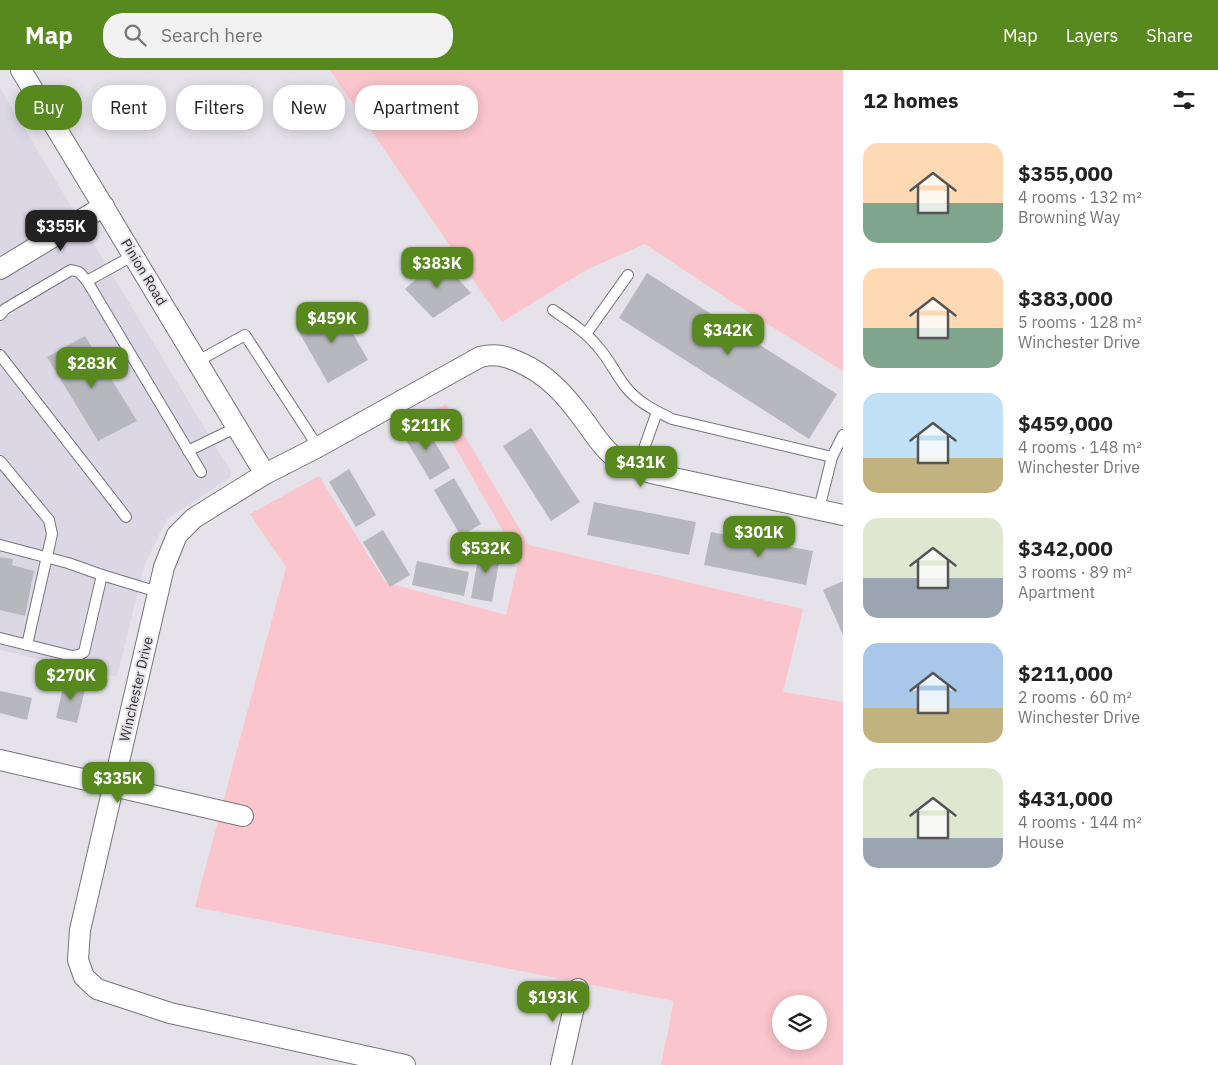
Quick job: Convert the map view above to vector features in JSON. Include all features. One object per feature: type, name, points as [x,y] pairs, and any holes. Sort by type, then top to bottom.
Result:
[{"type":"street","name":"Pinion Road","points":[[21,70],[265,474]]},
{"type":"street","points":[[0,269],[104,206]]},
{"type":"street","name":"Winchester Drive","points":[[405,1065],[170,1013],[97,989],[84,977],[78,960],[80,930],[164,567],[177,536],[194,518],[265,474],[318,447],[480,357],[494,354],[510,358],[536,370],[559,389],[600,443],[614,456],[637,468]]},
{"type":"street","points":[[637,468],[669,477],[843,515]]},
{"type":"street","points":[[0,760],[243,816]]},
{"type":"street","points":[[561,1065],[578,988]]},
{"type":"lane","points":[[87,281],[134,255]]},
{"type":"lane","points":[[0,315],[5,309],[71,270],[79,272],[87,281],[201,472]]},
{"type":"lane","points":[[586,334],[628,275]]},
{"type":"lane","points":[[553,310],[586,334],[600,348],[625,386],[637,399],[657,412],[672,419],[832,456]]},
{"type":"lane","points":[[198,361],[245,334],[318,447]]},
{"type":"lane","points":[[0,355],[126,517]]},
{"type":"lane","points":[[637,468],[657,412]]},
{"type":"lane","points":[[188,451],[237,428]]},
{"type":"lane","points":[[819,509],[832,456],[843,435]]},
{"type":"lane","points":[[0,462],[49,520],[52,534],[27,645]]},
{"type":"lane","points":[[0,545],[48,557],[158,592]]},
{"type":"lane","points":[[0,638],[72,656],[84,652],[102,575]]},
{"type":"shaded area","points":[[330,70],[843,70],[843,371],[729,300],[645,244],[586,270],[502,322],[371,130],[478,130],[478,85],[355,85],[355,107],[345,92],[345,85],[340,85]]},
{"type":"shaded area","points":[[0,88],[15,113],[15,130],[25,130],[231,472],[230,478],[167,519],[144,566],[117,677],[0,650]]},
{"type":"shaded area","points":[[446,404],[529,545],[803,609],[783,692],[843,702],[843,1065],[661,1065],[674,1001],[195,907],[286,567],[250,514],[319,476],[385,582],[506,615],[519,559],[434,410]]},
{"type":"building","points":[[439,258],[471,293],[433,318],[405,289]]},
{"type":"building","points":[[647,273],[837,394],[809,439],[619,318]]},
{"type":"building","points":[[336,304],[368,360],[328,383],[296,327]]},
{"type":"building","points":[[85,336],[137,421],[98,441],[47,357]]},
{"type":"building","points":[[423,422],[450,468],[430,480],[403,435]]},
{"type":"building","points":[[531,428],[580,502],[551,521],[503,446]]},
{"type":"building","points":[[349,469],[376,515],[356,527],[329,482]]},
{"type":"building","points":[[454,478],[481,524],[461,536],[434,490]]},
{"type":"building","points":[[594,502],[696,522],[689,555],[587,535]]},
{"type":"building","points":[[383,530],[410,575],[390,587],[363,542]]},
{"type":"building","points":[[711,532],[813,551],[806,585],[704,565]]},
{"type":"building","points":[[480,547],[501,551],[492,602],[471,598]]},
{"type":"building","points":[[0,557],[13,559],[12,565],[34,571],[25,616],[0,610]]},
{"type":"building","points":[[417,561],[469,572],[464,596],[412,585]]},
{"type":"building","points":[[843,581],[843,635],[823,590]]},
{"type":"building","points":[[65,679],[86,685],[77,723],[56,718]]},
{"type":"building","points":[[0,691],[32,698],[27,720],[0,713]]}]
